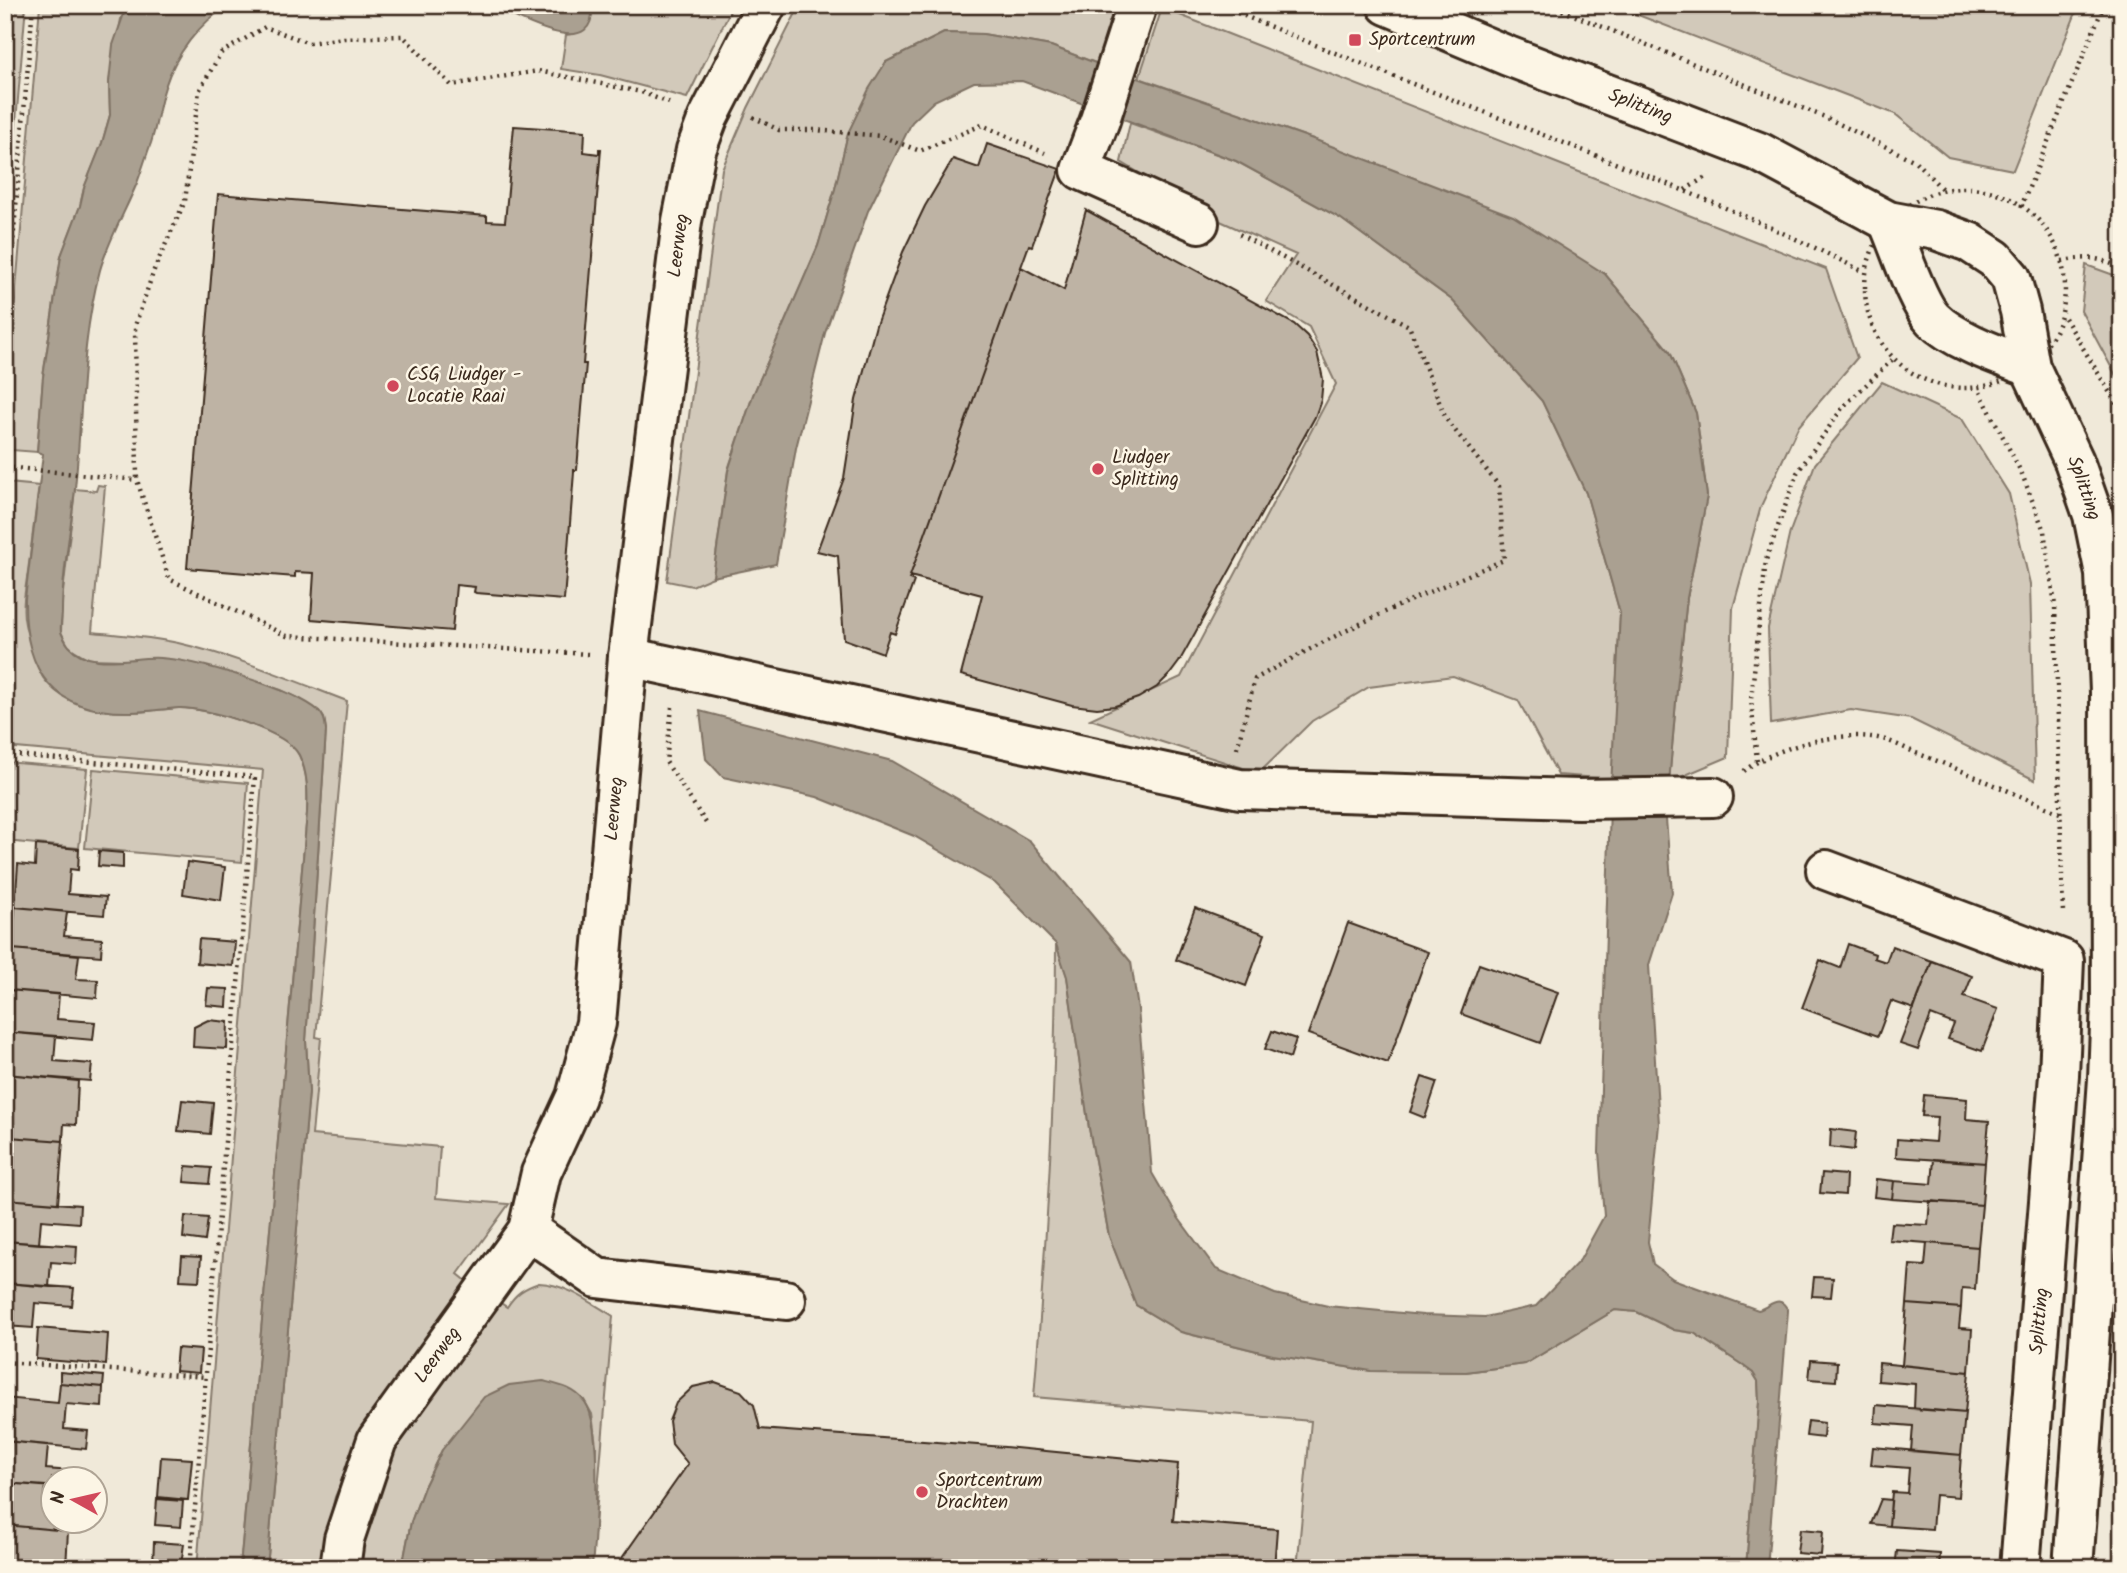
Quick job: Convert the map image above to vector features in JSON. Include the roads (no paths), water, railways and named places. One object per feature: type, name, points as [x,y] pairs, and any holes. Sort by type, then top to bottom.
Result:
[{"type":"main road","name":"Leerweg","points":[[340,1568],[344,1539],[377,1440],[528,1230],[541,1172],[576,1097],[596,1023],[628,657],[682,221],[696,150],[713,109],[766,5]]},
{"type":"main road","points":[[1137,5],[1100,120],[1080,170],[1199,223]]},
{"type":"main road","name":"Splitting","points":[[1387,5],[1508,56],[1759,152],[1888,221],[1936,230],[1969,242],[1995,259],[2011,278],[2030,367],[2074,461],[2093,515],[2105,574],[2110,692],[2111,1001],[2115,1080],[2073,1568]]},
{"type":"main road","points":[[1888,221],[1918,294],[1933,319],[1961,338],[2030,367]]},
{"type":"main road","points":[[628,657],[1227,786],[1578,799],[1713,797]]},
{"type":"main road","name":"Splitting","points":[[1826,870],[2064,960],[2059,1075],[2020,1568]]},
{"type":"main road","points":[[2059,1075],[2115,1080]]},
{"type":"main road","points":[[528,1230],[597,1278],[786,1300]]},
{"type":"place","name":"Sportcentrum","points":[[1355,40]]},
{"type":"place","name":"CSG Liudger - Locatie Raai","points":[[393,386]]},
{"type":"place","name":"Liudger Splitting","points":[[1098,469]]},
{"type":"place","name":"Sportcentrum Drachten","points":[[922,1492]]}]
